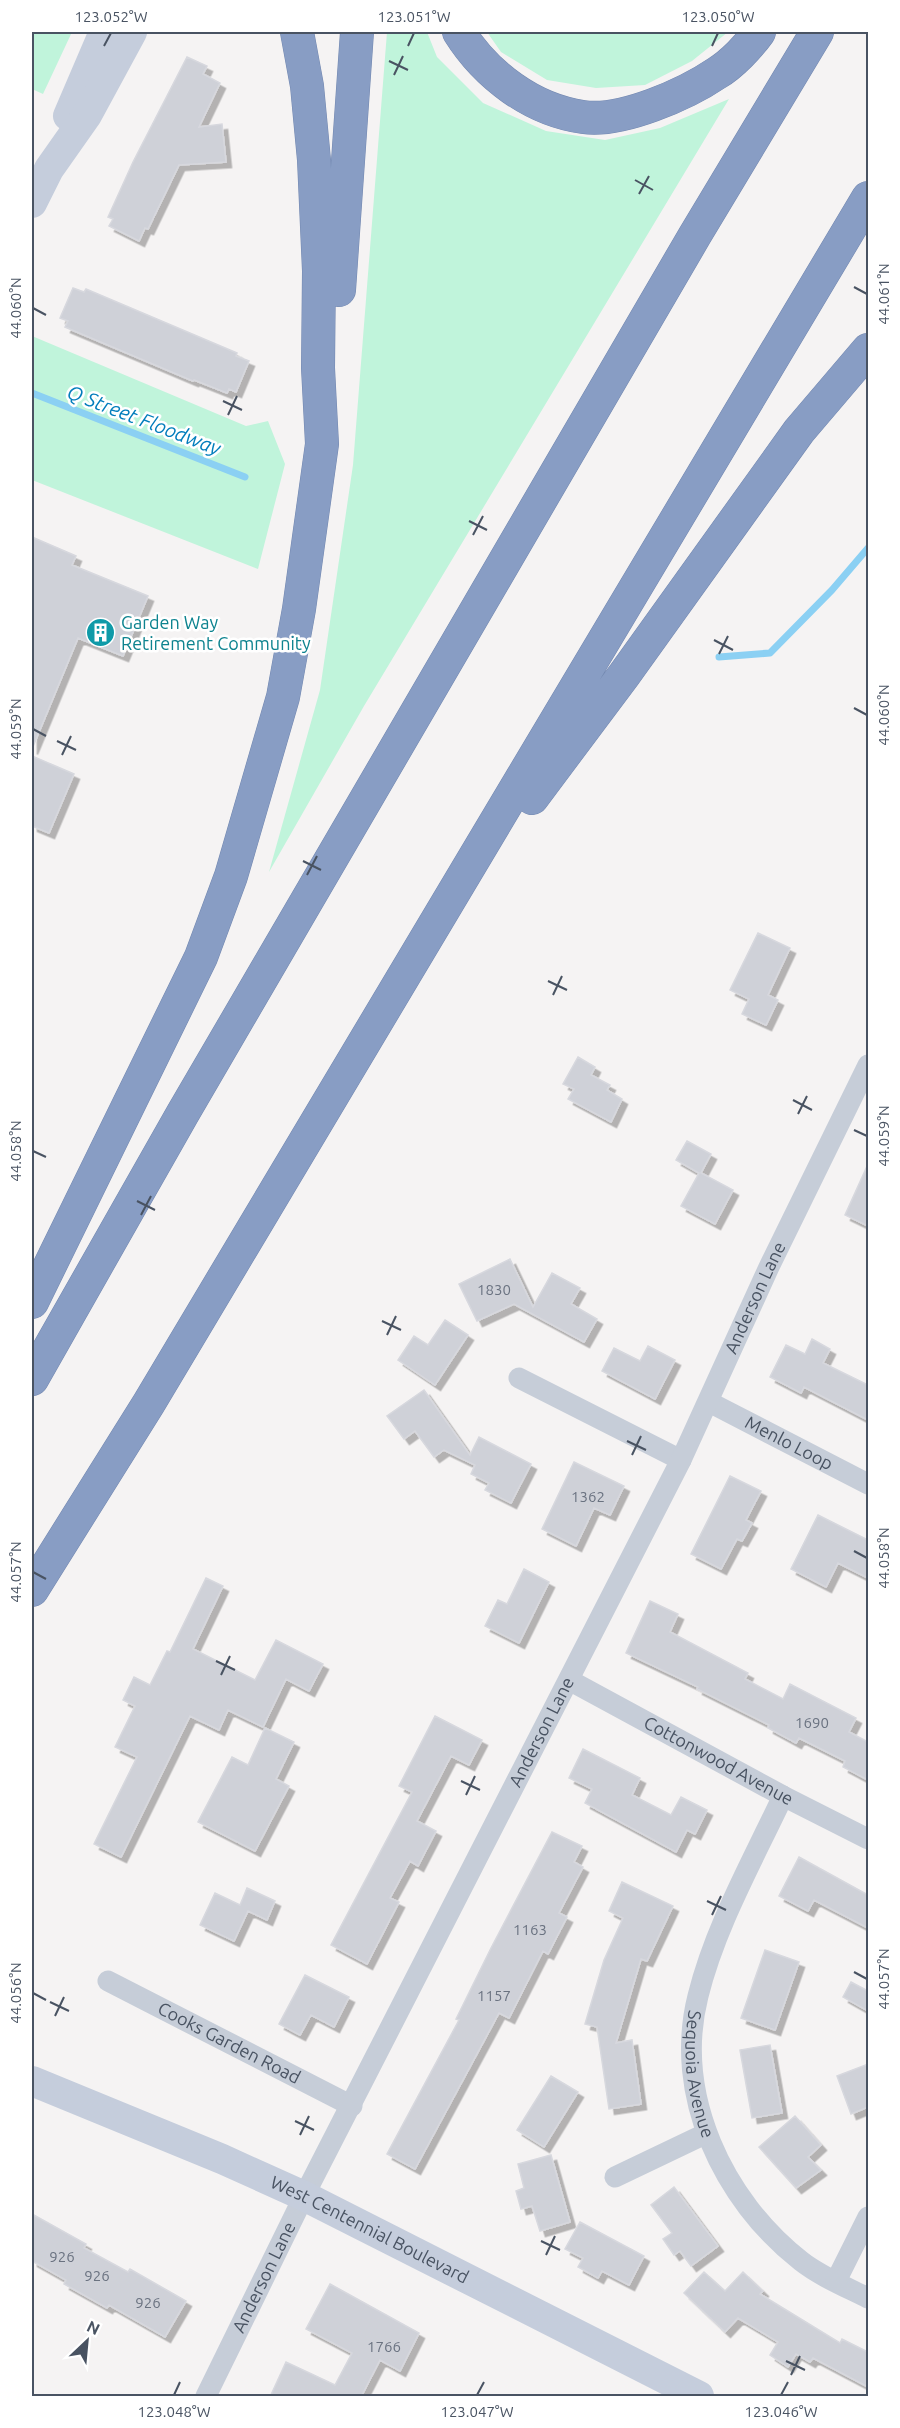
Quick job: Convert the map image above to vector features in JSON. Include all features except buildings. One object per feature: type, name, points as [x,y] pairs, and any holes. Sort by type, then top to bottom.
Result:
[{"type":"highway","points":[[297,32],[307,86],[314,160],[320,271],[318,369],[322,444]]},
{"type":"highway","points":[[32,1302],[201,957],[231,876],[283,697],[299,609],[332,372],[357,32]]},
{"type":"highway","points":[[459,32],[472,54],[506,84],[542,107],[585,118],[615,116],[672,98],[718,73],[759,32]]},
{"type":"highway","points":[[32,1379],[183,1113],[695,235],[817,32]]},
{"type":"highway","points":[[32,1590],[149,1403],[434,929],[868,198]]},
{"type":"highway","points":[[434,929],[624,675],[799,430],[868,350]]},
{"type":"main road","points":[[32,203],[49,169],[71,106],[104,32]]},
{"type":"main road","points":[[49,169],[87,115],[132,32]]},
{"type":"main road","name":"West Centennial Boulevard","points":[[32,2081],[222,2159],[304,2196],[699,2397]]},
{"type":"street","name":"Anderson Lane","points":[[206,2397],[304,2196],[681,1460],[769,1267],[868,1065]]},
{"type":"street","points":[[519,1378],[681,1460]]},
{"type":"street","name":"Menlo Loop","points":[[709,1402],[868,1484]]},
{"type":"street","name":"Cottonwood Avenue","points":[[569,1680],[783,1796],[868,1839]]},
{"type":"street","name":"Sequoia Avenue","points":[[783,1796],[714,1946],[697,1998],[691,2050],[694,2080],[705,2134],[731,2185],[762,2224],[801,2261],[868,2298]]},
{"type":"street","name":"Cooks Garden Road","points":[[108,1981],[352,2106]]},
{"type":"street","points":[[615,2177],[705,2134]]},
{"type":"street","points":[[836,2281],[868,2217]]},
{"type":"green space","points":[[32,32],[72,32],[43,94],[32,89]]},
{"type":"green space","points":[[387,32],[427,32],[437,57],[483,103],[546,131],[605,140],[660,128],[729,99],[364,706],[269,872],[320,690],[353,465]]},
{"type":"green space","points":[[487,32],[728,32],[692,61],[645,85],[596,88],[547,80],[501,52]]},
{"type":"green space","points":[[32,336],[246,426],[268,421],[285,464],[258,569],[32,480]]},
{"type":"waterway","name":"Q Street Floodway","points":[[32,393],[245,477]]},
{"type":"waterway","name":"Q Street Floodway","points":[[719,657],[770,653],[832,590],[868,548]]},
{"type":"place","name":"Garden Way Retirement Community","points":[[100,633]]}]
